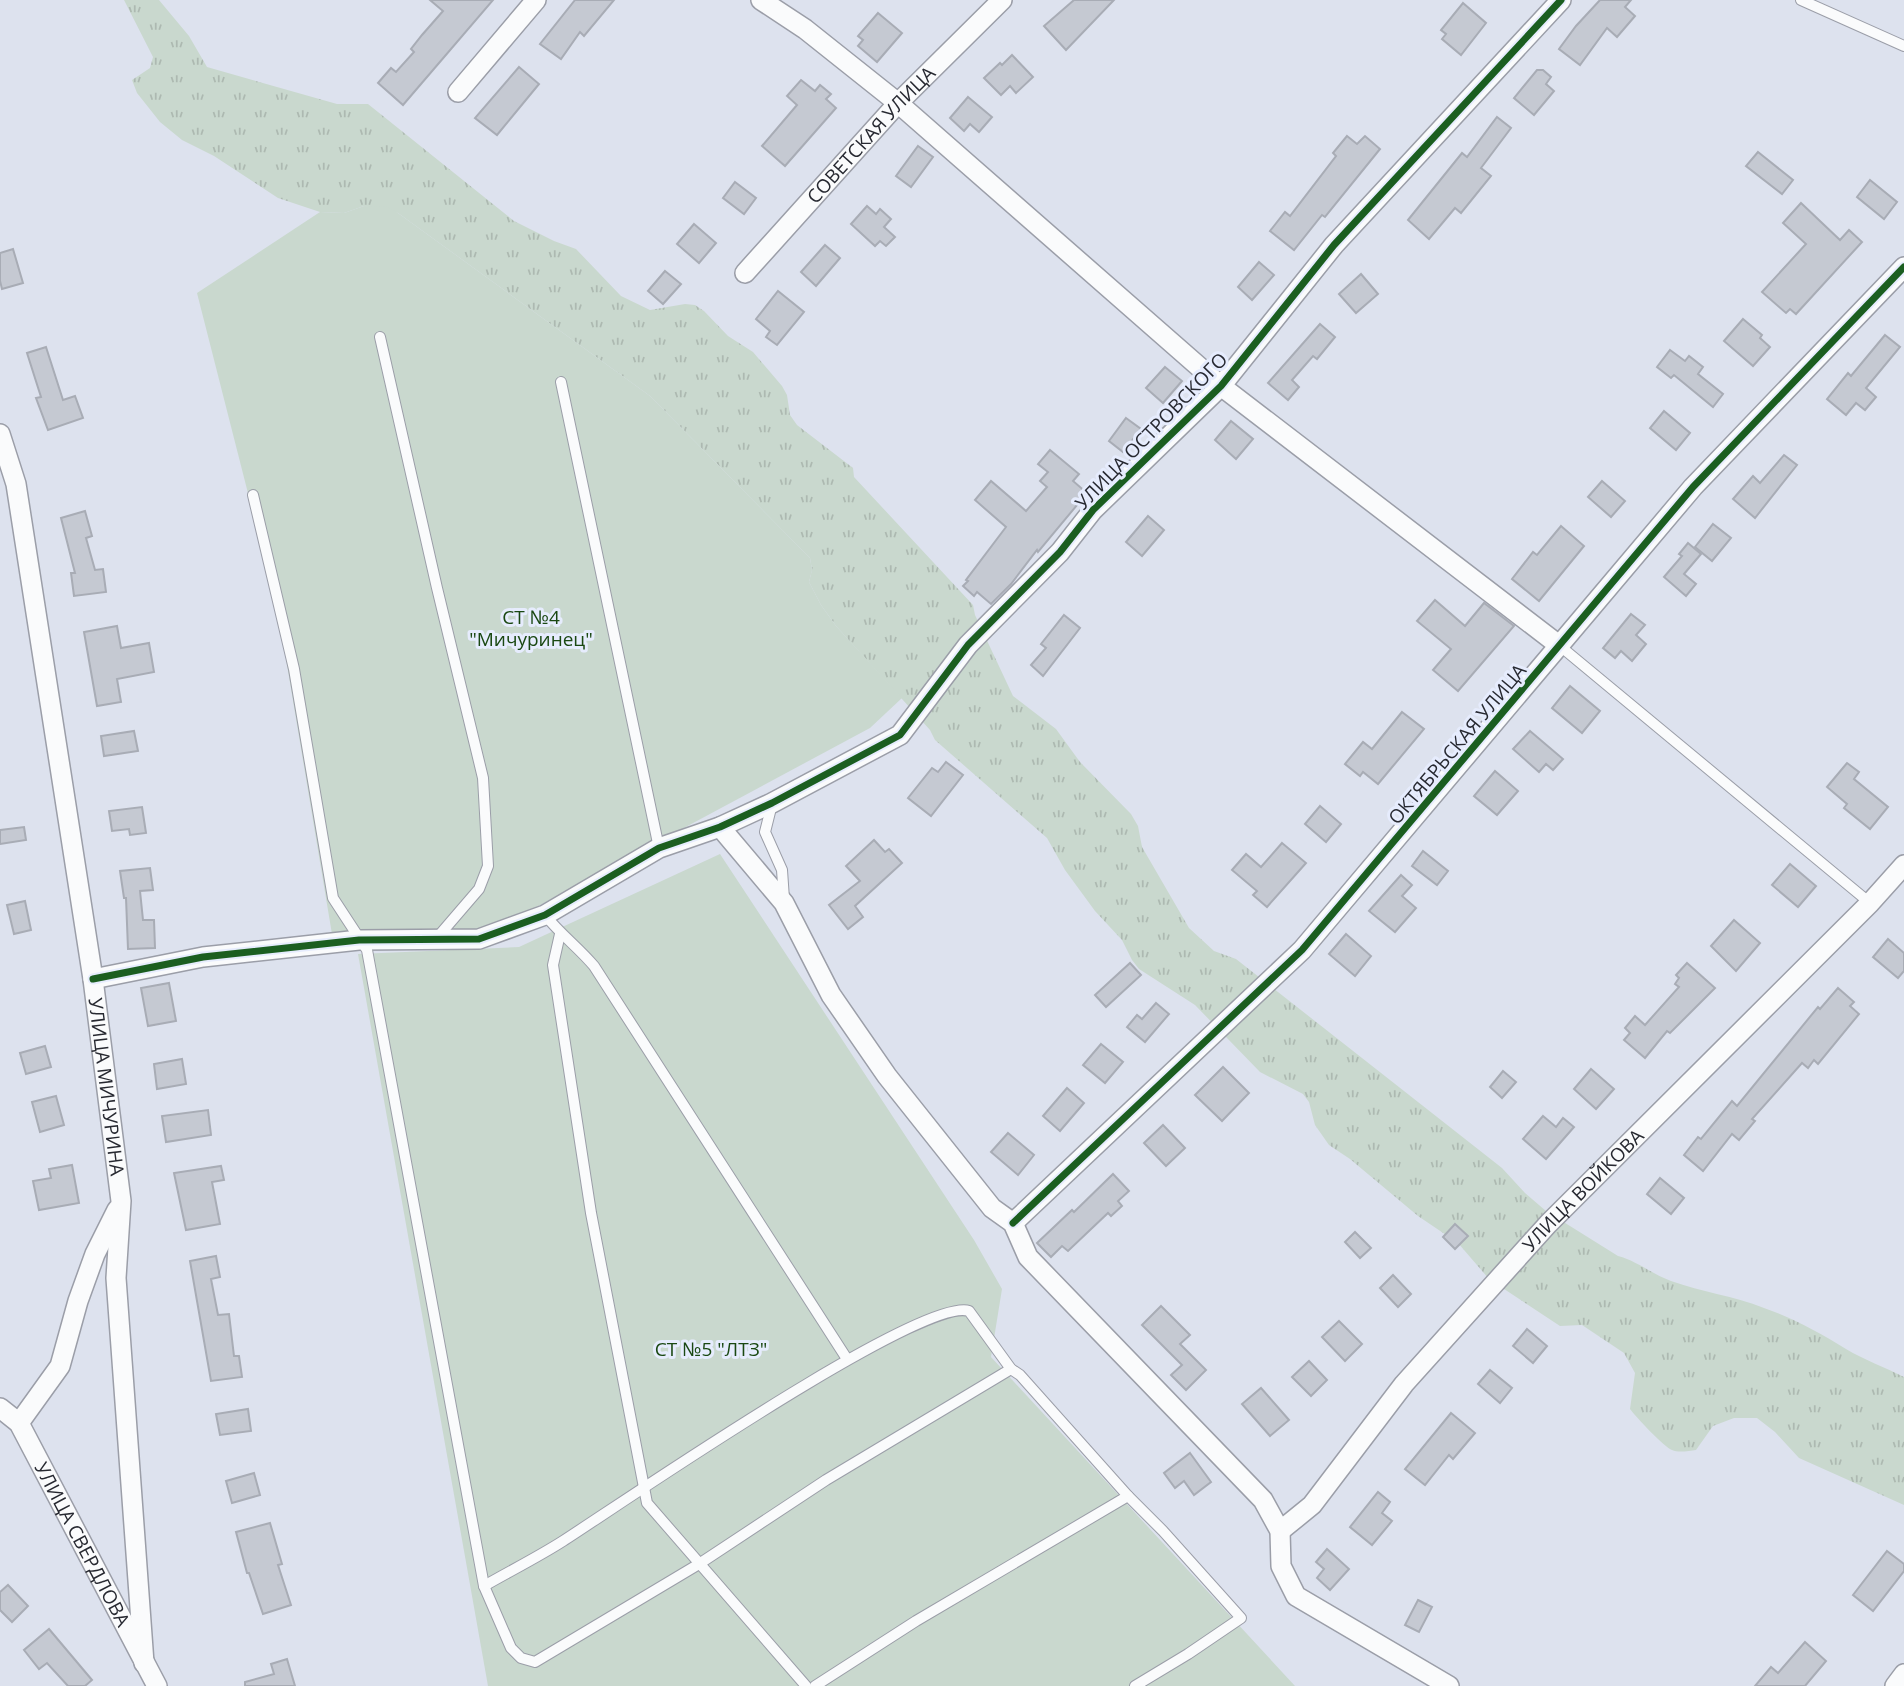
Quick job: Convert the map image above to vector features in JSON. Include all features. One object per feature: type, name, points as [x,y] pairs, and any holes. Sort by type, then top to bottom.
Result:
[{"type":"street","points":[[458,92],[536,0]]},
{"type":"street","points":[[761,0],[805,29],[898,103],[1221,386],[1560,646]]},
{"type":"street","name":"СОВЕТСКАЯ УЛИЦА","points":[[745,273],[898,103],[1002,0]]},
{"type":"street","name":"УЛИЦА ОСТРОВСКОГО","points":[[93,979],[204,957],[359,940],[479,939],[545,915],[659,848],[720,827],[772,803],[900,735],[968,645],[1060,552],[1093,510],[1221,386],[1334,245],[1561,0]]},
{"type":"street","name":"ОКТЯБРЬСКАЯ УЛИЦА","points":[[1013,1223],[1303,950],[1693,487],[1904,267]]},
{"type":"street","name":"УЛИЦА МИЧУРИНА","points":[[0,434],[16,484],[93,979],[121,1201],[116,1278],[144,1663]]},
{"type":"street","points":[[720,827],[785,903],[831,995],[887,1076],[992,1208],[1013,1223],[1028,1257],[1262,1500],[1280,1531],[1281,1566],[1296,1596],[1449,1686]]},
{"type":"street","name":"УЛИЦА ВОЙКОВА","points":[[1280,1531],[1312,1505],[1404,1384],[1548,1224],[1904,866]]},
{"type":"street","points":[[19,1423],[60,1366],[78,1301],[95,1254],[121,1201]]},
{"type":"street","name":"УЛИЦА СВЕРДЛОВА","points":[[0,1408],[19,1423],[157,1686]]},
{"type":"street","points":[[1895,1686],[1904,1674]]},
{"type":"lane","points":[[1801,0],[1904,46]]},
{"type":"lane","points":[[380,337],[483,778],[488,866],[479,889],[436,939]]},
{"type":"lane","points":[[561,382],[659,848]]},
{"type":"lane","points":[[253,495],[294,669],[333,898],[367,950],[484,1586],[511,1648],[521,1658],[535,1661],[699,1564],[826,1480],[1011,1369]]},
{"type":"lane","points":[[1560,646],[1870,903]]},
{"type":"lane","points":[[772,803],[765,832],[782,870],[785,903]]},
{"type":"lane","points":[[545,915],[560,934],[579,947],[594,966],[847,1359]]},
{"type":"lane","points":[[560,934],[553,965],[591,1213],[647,1503],[806,1686]]},
{"type":"lane","points":[[484,1586],[562,1542],[643,1486],[847,1359],[939,1314],[960,1308],[969,1311],[979,1322],[1011,1369],[1020,1374],[1241,1618],[1135,1686]]},
{"type":"lane","points":[[815,1686],[916,1621],[1128,1496]]},
{"type":"green space","points":[[124,0],[159,0],[189,36],[207,67],[337,104],[368,104],[514,221],[576,249],[621,296],[650,310],[695,305],[728,336],[753,352],[782,386],[787,395],[790,415],[797,425],[853,468],[854,477],[973,605],[975,615],[1013,696],[1056,729],[1080,762],[1131,814],[1138,826],[1142,847],[1189,928],[1214,951],[1236,959],[1502,1168],[1546,1211],[1618,1256],[1664,1278],[1775,1312],[1904,1377],[1904,1505],[1799,1458],[1775,1432],[1757,1418],[1734,1418],[1713,1426],[1696,1450],[1674,1451],[1663,1444],[1630,1409],[1635,1373],[1624,1353],[1582,1325],[1560,1326],[1489,1279],[1458,1243],[1418,1216],[1350,1159],[1329,1145],[1315,1125],[1309,1102],[1303,1094],[1260,1072],[1195,1005],[1139,969],[1122,940],[1095,911],[1065,870],[1047,838],[935,740],[930,730],[836,626],[809,582],[812,570],[810,558],[650,396],[398,213],[364,206],[344,213],[320,212],[278,198],[214,156],[182,140],[160,122],[137,93],[132,80],[150,68],[153,57]]},
{"type":"green space","name":"СТ №4 \"Мичуринец\"","points":[[364,206],[387,207],[398,213],[650,396],[810,558],[812,570],[809,582],[821,605],[836,626],[902,698],[870,728],[490,932],[333,940],[278,611],[197,293],[320,212],[344,213]]},
{"type":"green space","name":"СТ №5 \"ЛТЗ\"","points":[[720,854],[974,1240],[1002,1289],[991,1357],[1295,1686],[488,1686],[358,954],[519,947]]},
{"type":"building","points":[[430,0],[493,0],[403,105],[378,83],[391,68],[396,72],[414,52],[411,49],[443,11]]},
{"type":"building","points":[[575,0],[614,0],[584,36],[580,32],[561,59],[540,44]]},
{"type":"building","points":[[1074,0],[1114,0],[1066,50],[1044,26]]},
{"type":"building","points":[[1600,0],[1631,0],[1625,7],[1635,16],[1617,37],[1607,28],[1580,65],[1559,49]]},
{"type":"building","points":[[1463,3],[1486,23],[1461,55],[1442,39],[1446,34],[1441,30]]},
{"type":"building","points":[[878,13],[902,33],[877,62],[858,46],[863,40],[858,36]]},
{"type":"building","points":[[1012,55],[1033,77],[1016,93],[1010,86],[1001,95],[984,78]]},
{"type":"building","points":[[519,67],[539,84],[497,135],[475,118]]},
{"type":"building","points":[[1537,70],[1543,70],[1551,77],[1546,84],[1554,91],[1534,115],[1514,98]]},
{"type":"building","points":[[801,80],[815,91],[820,85],[831,94],[826,99],[836,108],[785,166],[762,146],[797,105],[787,96]]},
{"type":"building","points":[[968,97],[992,117],[979,132],[970,124],[964,131],[950,118]]},
{"type":"building","points":[[1497,117],[1511,128],[1481,168],[1491,176],[1461,213],[1455,208],[1429,239],[1408,220],[1462,153],[1467,157]]},
{"type":"building","points":[[1347,136],[1357,144],[1365,136],[1380,149],[1325,217],[1322,215],[1294,250],[1270,231],[1285,212],[1290,216],[1336,156],[1333,153]]},
{"type":"building","points":[[918,146],[933,157],[911,187],[896,176]]},
{"type":"building","points":[[1758,152],[1793,180],[1782,194],[1746,166]]},
{"type":"building","points":[[1870,180],[1897,202],[1884,219],[1857,197]]},
{"type":"building","points":[[735,182],[756,198],[744,214],[723,198]]},
{"type":"building","points":[[1801,203],[1840,240],[1849,230],[1862,242],[1796,314],[1790,309],[1786,313],[1762,292],[1806,244],[1783,223]]},
{"type":"building","points":[[867,206],[876,214],[880,209],[891,219],[884,227],[895,237],[886,246],[880,241],[875,246],[851,224]]},
{"type":"building","points":[[694,224],[716,243],[699,263],[677,244]]},
{"type":"building","points":[[825,245],[840,258],[816,286],[801,272]]},
{"type":"building","points":[[13,249],[23,283],[2,289],[0,253]]},
{"type":"building","points":[[1259,262],[1274,275],[1252,300],[1238,287]]},
{"type":"building","points":[[665,271],[681,284],[663,304],[648,291]]},
{"type":"building","points":[[1361,274],[1378,294],[1356,313],[1339,294]]},
{"type":"building","points":[[778,291],[804,312],[777,345],[766,337],[770,331],[756,319]]},
{"type":"building","points":[[1743,319],[1762,335],[1760,338],[1770,347],[1753,366],[1724,341]]},
{"type":"building","points":[[1320,324],[1335,337],[1317,359],[1313,356],[1292,380],[1299,387],[1288,400],[1268,383]]},
{"type":"building","points":[[1885,335],[1900,347],[1866,388],[1876,397],[1865,410],[1856,403],[1846,415],[1827,399],[1848,373],[1851,376]]},
{"type":"building","points":[[46,347],[63,400],[75,396],[83,418],[48,430],[36,398],[41,397],[27,353]]},
{"type":"building","points":[[1670,350],[1685,361],[1689,356],[1703,367],[1698,374],[1723,394],[1713,407],[1674,375],[1671,378],[1657,367]]},
{"type":"building","points":[[1165,367],[1182,381],[1163,403],[1146,388]]},
{"type":"building","points":[[1664,411],[1690,433],[1676,450],[1650,428]]},
{"type":"building","points":[[1126,418],[1141,429],[1123,452],[1109,441]]},
{"type":"building","points":[[1231,421],[1253,439],[1236,459],[1215,440]]},
{"type":"building","points":[[1050,450],[1079,474],[1073,481],[1087,493],[991,604],[977,592],[974,596],[963,586],[1006,527],[975,500],[991,481],[1026,511],[1047,487],[1040,481],[1048,472],[1038,464]]},
{"type":"building","points":[[1784,455],[1797,465],[1755,518],[1733,499],[1753,476],[1760,483]]},
{"type":"building","points":[[1602,481],[1625,501],[1611,517],[1588,497]]},
{"type":"building","points":[[85,511],[92,536],[86,538],[95,570],[103,569],[106,592],[74,596],[71,573],[75,573],[61,518]]},
{"type":"building","points":[[1148,516],[1164,530],[1142,556],[1126,542]]},
{"type":"building","points":[[1713,524],[1731,538],[1712,561],[1695,547]]},
{"type":"building","points":[[1561,526],[1584,546],[1539,601],[1512,579],[1533,552],[1537,555]]},
{"type":"building","points":[[1688,543],[1701,554],[1684,574],[1696,584],[1686,596],[1664,577],[1682,556],[1679,554]]},
{"type":"building","points":[[1435,600],[1465,626],[1484,603],[1514,626],[1458,691],[1433,670],[1451,649],[1417,621]]},
{"type":"building","points":[[1631,614],[1645,625],[1636,635],[1646,644],[1632,661],[1621,651],[1615,658],[1603,648]]},
{"type":"building","points":[[1064,615],[1080,628],[1043,676],[1031,665],[1046,648],[1041,644]]},
{"type":"building","points":[[117,626],[121,648],[149,643],[154,672],[117,679],[121,702],[97,706],[84,632]]},
{"type":"building","points":[[1570,686],[1600,711],[1582,733],[1552,708]]},
{"type":"building","points":[[1402,712],[1424,729],[1378,784],[1363,772],[1360,776],[1345,764],[1363,742],[1372,749]]},
{"type":"building","points":[[134,731],[138,751],[104,756],[101,736]]},
{"type":"building","points":[[1530,731],[1563,759],[1553,770],[1546,764],[1539,772],[1513,749]]},
{"type":"building","points":[[946,762],[963,775],[931,816],[908,798],[932,768],[938,772]]},
{"type":"building","points":[[1847,763],[1859,772],[1854,779],[1888,807],[1870,829],[1844,808],[1847,804],[1827,787]]},
{"type":"building","points":[[1495,771],[1518,791],[1497,815],[1474,796]]},
{"type":"building","points":[[1320,806],[1341,824],[1326,842],[1305,824]]},
{"type":"building","points":[[142,807],[146,833],[130,835],[129,829],[112,831],[109,811]]},
{"type":"building","points":[[24,827],[26,840],[0,844],[0,830]]},
{"type":"building","points":[[874,840],[885,852],[889,849],[902,863],[855,906],[863,917],[848,929],[829,905],[860,881],[846,866]]},
{"type":"building","points":[[1282,843],[1306,863],[1267,907],[1253,895],[1257,891],[1232,870],[1246,854],[1261,867]]},
{"type":"building","points":[[1423,851],[1448,871],[1437,885],[1412,866]]},
{"type":"building","points":[[1790,864],[1816,886],[1798,907],[1772,885]]},
{"type":"building","points":[[150,868],[153,890],[140,891],[143,920],[154,920],[155,948],[128,949],[126,898],[120,871]]},
{"type":"building","points":[[1401,875],[1412,885],[1402,896],[1416,908],[1395,932],[1369,911]]},
{"type":"building","points":[[25,901],[31,930],[14,934],[7,905]]},
{"type":"building","points":[[1734,920],[1760,943],[1736,971],[1711,946]]},
{"type":"building","points":[[1346,934],[1371,956],[1355,976],[1329,954]]},
{"type":"building","points":[[1888,939],[1904,953],[1904,971],[1898,978],[1873,957]]},
{"type":"building","points":[[1130,963],[1141,975],[1106,1007],[1095,995]]},
{"type":"building","points":[[1687,963],[1715,988],[1670,1033],[1667,1031],[1645,1058],[1624,1040],[1630,1033],[1625,1028],[1635,1016],[1645,1025],[1679,987],[1675,984],[1679,978],[1676,975]]},
{"type":"building","points":[[169,983],[176,1021],[148,1026],[141,988]]},
{"type":"building","points":[[1838,988],[1854,1002],[1850,1006],[1859,1014],[1818,1064],[1814,1060],[1808,1068],[1802,1063],[1752,1119],[1755,1121],[1739,1140],[1732,1134],[1703,1171],[1684,1155],[1732,1101],[1737,1106],[1818,1007],[1820,1009]]},
{"type":"building","points":[[1156,1003],[1169,1014],[1145,1042],[1127,1027],[1137,1015],[1142,1019]]},
{"type":"building","points":[[1101,1044],[1123,1062],[1105,1083],[1083,1065]]},
{"type":"building","points":[[45,1046],[51,1067],[26,1074],[20,1053]]},
{"type":"building","points":[[182,1059],[186,1084],[157,1089],[154,1064]]},
{"type":"building","points":[[1223,1067],[1249,1093],[1222,1121],[1195,1095]]},
{"type":"building","points":[[1591,1069],[1614,1089],[1596,1109],[1574,1089]]},
{"type":"building","points":[[1503,1071],[1516,1082],[1502,1098],[1490,1087]]},
{"type":"building","points":[[1067,1088],[1084,1103],[1060,1131],[1043,1116]]},
{"type":"building","points":[[56,1096],[64,1125],[40,1132],[32,1102]]},
{"type":"building","points":[[208,1110],[211,1135],[166,1142],[162,1116]]},
{"type":"building","points":[[1543,1116],[1556,1127],[1563,1118],[1574,1127],[1546,1159],[1523,1139]]},
{"type":"building","points":[[1163,1125],[1185,1148],[1166,1166],[1144,1143]]},
{"type":"building","points":[[1008,1133],[1034,1155],[1018,1175],[991,1152]]},
{"type":"building","points":[[72,1165],[79,1203],[39,1210],[33,1181],[51,1178],[49,1169]]},
{"type":"building","points":[[221,1166],[224,1180],[212,1182],[220,1224],[186,1230],[174,1173]]},
{"type":"building","points":[[1113,1174],[1129,1191],[1118,1201],[1122,1206],[1111,1216],[1108,1213],[1068,1251],[1062,1246],[1051,1257],[1037,1243]]},
{"type":"building","points":[[1660,1178],[1684,1198],[1671,1214],[1647,1194]]},
{"type":"building","points":[[1455,1224],[1468,1236],[1455,1249],[1443,1237]]},
{"type":"building","points":[[1355,1232],[1371,1248],[1360,1258],[1345,1242]]},
{"type":"building","points":[[216,1256],[220,1277],[211,1279],[218,1315],[229,1314],[234,1356],[239,1356],[242,1377],[211,1381],[190,1261]]},
{"type":"building","points":[[1393,1275],[1411,1294],[1398,1307],[1380,1288]]},
{"type":"building","points":[[1161,1306],[1190,1335],[1180,1344],[1206,1370],[1186,1390],[1171,1375],[1182,1365],[1142,1325]]},
{"type":"building","points":[[1339,1321],[1362,1344],[1345,1361],[1322,1337]]},
{"type":"building","points":[[1527,1329],[1547,1346],[1533,1363],[1513,1346]]},
{"type":"building","points":[[1309,1361],[1327,1380],[1311,1396],[1292,1377]]},
{"type":"building","points":[[1490,1370],[1512,1388],[1500,1403],[1478,1384]]},
{"type":"building","points":[[1261,1388],[1289,1420],[1270,1436],[1242,1404]]},
{"type":"building","points":[[248,1409],[251,1431],[220,1435],[216,1414]]},
{"type":"building","points":[[1451,1413],[1475,1433],[1453,1459],[1449,1455],[1425,1485],[1405,1469]]},
{"type":"building","points":[[1190,1453],[1211,1482],[1194,1495],[1184,1481],[1175,1488],[1164,1473]]},
{"type":"building","points":[[254,1473],[260,1495],[232,1503],[226,1481]]},
{"type":"building","points":[[1378,1492],[1390,1502],[1382,1513],[1392,1521],[1372,1545],[1350,1527]]},
{"type":"building","points":[[270,1523],[282,1564],[278,1565],[291,1605],[263,1614],[247,1573],[236,1532]]},
{"type":"building","points":[[1327,1549],[1349,1569],[1330,1590],[1317,1578],[1324,1569],[1316,1562]]},
{"type":"building","points":[[1887,1551],[1904,1564],[1904,1571],[1873,1611],[1853,1595]]},
{"type":"building","points":[[8,1585],[28,1606],[12,1622],[0,1610],[0,1592]]},
{"type":"building","points":[[1418,1600],[1432,1607],[1419,1632],[1405,1625]]},
{"type":"building","points":[[49,1629],[92,1680],[85,1686],[68,1686],[47,1663],[39,1669],[24,1650]]},
{"type":"building","points":[[1805,1642],[1826,1661],[1805,1686],[1755,1686],[1771,1667],[1778,1673]]},
{"type":"building","points":[[287,1659],[295,1686],[245,1686],[245,1682],[274,1674],[271,1664]]},
{"type":"cycle path","points":[[93,979],[203,957],[359,940],[479,939],[545,915],[659,848],[720,827],[772,803],[900,735],[968,645],[1060,552],[1093,510],[1221,386],[1334,245],[1561,0]]},
{"type":"cycle path","points":[[1013,1223],[1302,950],[1693,487],[1904,267]]}]
